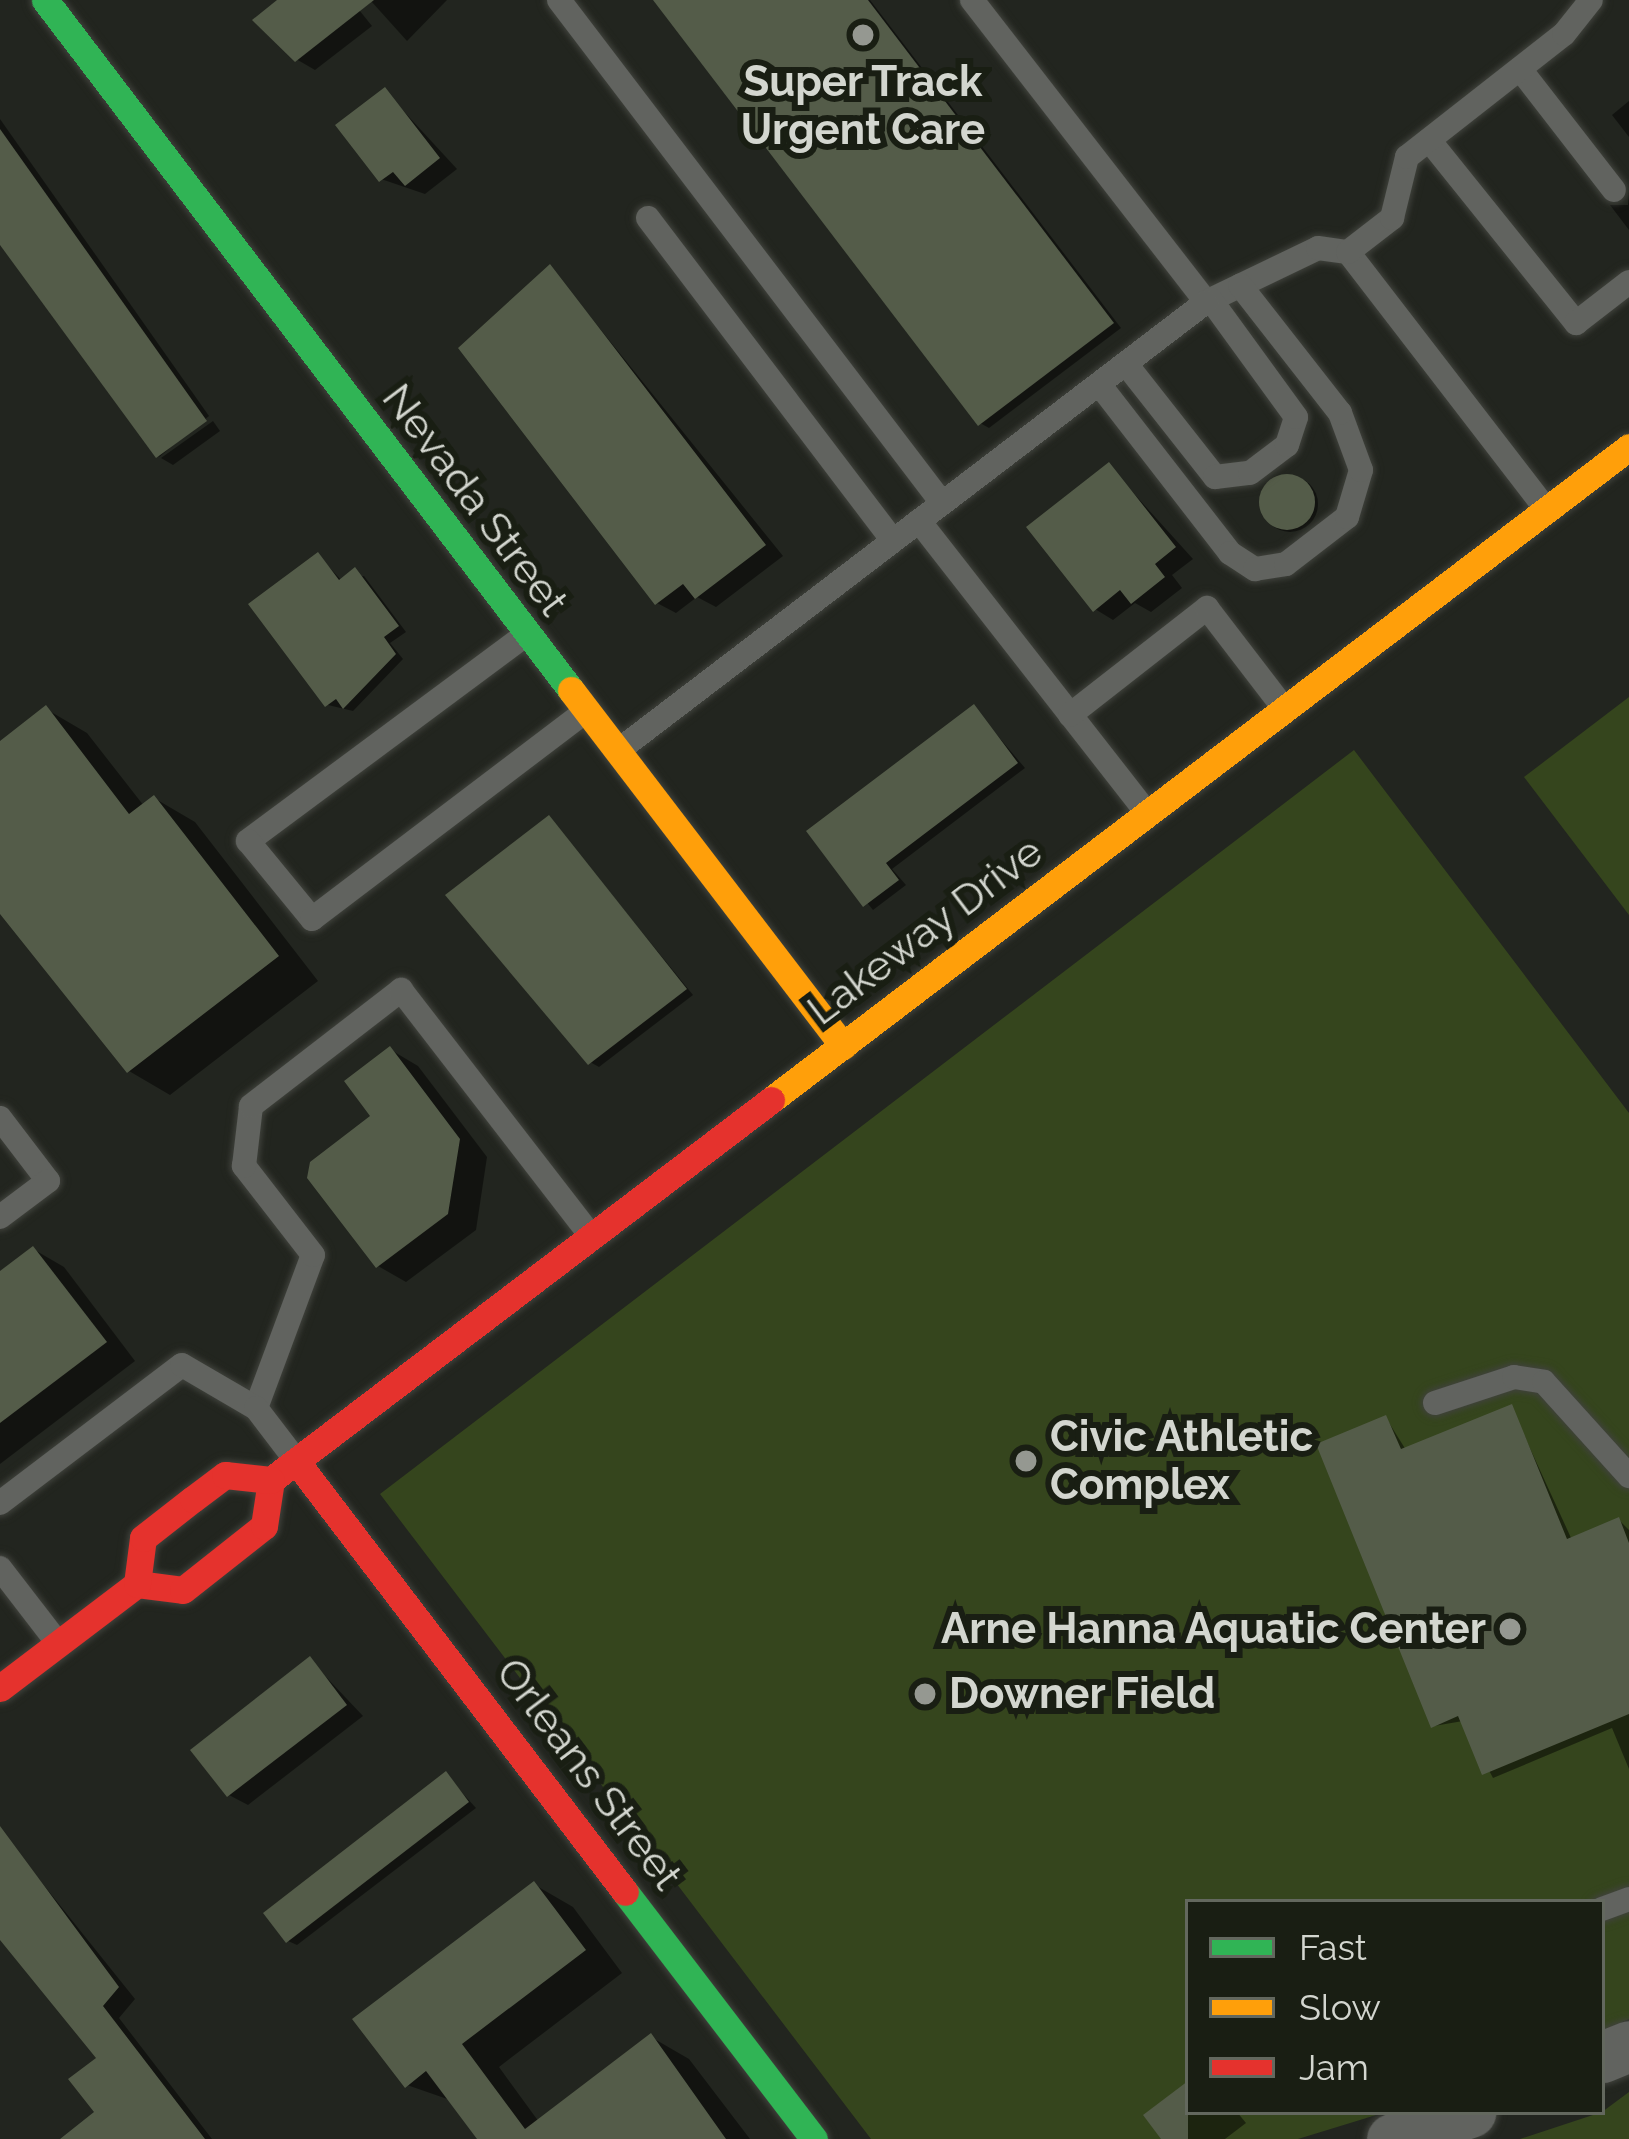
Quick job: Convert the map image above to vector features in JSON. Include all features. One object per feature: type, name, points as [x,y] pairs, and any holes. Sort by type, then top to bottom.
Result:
[{"type":"main road","name":"Nevada Street","points":[[45,0],[524,636],[843,1046]]},
{"type":"main road","name":"Lakeway Drive","points":[[272,1480],[1629,447]]},
{"type":"main road","name":"Orleans Street","points":[[296,1461],[814,2139]]},
{"type":"main road","points":[[2,1683],[136,1584],[143,1538],[193,1499],[225,1475],[272,1480],[264,1526],[183,1590],[136,1584]]},
{"type":"street","points":[[1392,2139],[1449,2116]]},
{"type":"lane","points":[[559,0],[942,503]]},
{"type":"lane","points":[[972,0],[1291,402],[1294,431],[1268,459],[1238,479],[1215,477],[1126,364]]},
{"type":"lane","points":[[1348,252],[1392,218],[1406,158],[1520,69],[1591,0]]},
{"type":"lane","points":[[1520,69],[1614,190]]},
{"type":"lane","points":[[1429,140],[1576,323],[1629,282]]},
{"type":"lane","points":[[648,218],[893,541]]},
{"type":"lane","points":[[617,752],[1209,301],[1318,248],[1348,252],[1547,510]]},
{"type":"lane","points":[[1099,384],[1230,553],[1255,569],[1286,564],[1347,517],[1361,470],[1340,413],[1240,285]]},
{"type":"lane","points":[[919,521],[1148,814]]},
{"type":"lane","points":[[1070,715],[1207,608],[1285,710]]},
{"type":"lane","points":[[524,636],[248,841],[312,920],[586,710]]},
{"type":"lane","points":[[256,1408],[313,1255],[244,1166],[251,1106],[401,990],[592,1237]]},
{"type":"lane","points":[[0,1118],[48,1181],[0,1217]]},
{"type":"lane","points":[[0,1503],[182,1365],[256,1408],[296,1461]]},
{"type":"lane","points":[[1435,1403],[1514,1377],[1544,1382],[1629,1476]]},
{"type":"lane","points":[[0,1568],[58,1644]]},
{"type":"green space","points":[[1629,697],[1629,915],[1524,777]]},
{"type":"green space","name":"Civic Athletic Complex","points":[[1354,750],[1629,1113],[1629,2019],[1605,2030],[1605,1899],[1185,1899],[1185,2115],[1376,2115],[1298,2139],[871,2139],[380,1494]]},
{"type":"green space","points":[[1629,2092],[1629,2139],[1520,2139],[1605,2115],[1605,2110]]},
{"type":"building","points":[[277,0],[374,0],[295,62],[252,20]]},
{"type":"building","points":[[653,0],[868,0],[1114,323],[978,426]]},
{"type":"building","points":[[385,87],[440,158],[405,186],[393,172],[379,182],[335,125]]},
{"type":"building","points":[[0,129],[207,421],[156,458],[0,245]]},
{"type":"building","points":[[550,264],[766,545],[695,599],[683,584],[655,605],[458,348]]},
{"type":"building","points":[[1109,462],[1176,547],[1155,564],[1165,577],[1131,604],[1120,590],[1093,612],[1026,527]]},
{"type":"building","points":[[1287,474],[1307,482],[1315,502],[1307,522],[1287,530],[1267,522],[1259,502],[1267,482]]},
{"type":"building","points":[[318,552],[339,580],[355,567],[399,626],[384,637],[396,654],[343,709],[336,699],[325,707],[248,604]]},
{"type":"building","points":[[974,704],[1018,763],[886,863],[899,880],[863,907],[806,831]]},
{"type":"building","points":[[46,705],[129,814],[154,795],[279,956],[127,1073],[0,914],[0,741]]},
{"type":"building","points":[[549,815],[687,989],[588,1065],[445,895]]},
{"type":"building","points":[[390,1046],[460,1139],[448,1214],[376,1268],[307,1178],[310,1162],[370,1116],[344,1081]]},
{"type":"building","points":[[33,1246],[107,1342],[0,1423],[0,1271]]},
{"type":"building","name":"Arne Hanna Aquatic Center","points":[[1512,1404],[1567,1539],[1619,1517],[1629,1543],[1629,1714],[1482,1775],[1458,1716],[1431,1728],[1316,1444],[1386,1415],[1401,1449]]},
{"type":"building","points":[[310,1656],[347,1705],[227,1797],[190,1750]]},
{"type":"building","points":[[446,1771],[469,1802],[286,1943],[263,1913]]},
{"type":"building","points":[[0,1826],[119,1987],[103,2006],[205,2139],[60,2139],[94,2112],[68,2079],[96,2058],[0,1940]]},
{"type":"building","points":[[534,1881],[586,1950],[462,2044],[525,2129],[651,2033],[726,2139],[477,2139],[426,2071],[405,2088],[352,2019]]},
{"type":"building","points":[[1185,2083],[1188,2139],[1161,2139],[1143,2115]]},
{"type":"traffic: fast","points":[[45,0],[571,690]]},
{"type":"traffic: fast","points":[[625,1892],[814,2139]]},
{"type":"traffic: slow","points":[[771,1100],[1629,447]]},
{"type":"traffic: slow","points":[[571,690],[843,1046]]},
{"type":"traffic: jam","points":[[137,1584],[183,1590],[264,1526],[271,1480],[771,1100]]},
{"type":"traffic: jam","points":[[296,1461],[625,1892]]},
{"type":"traffic: jam","points":[[0,1688],[137,1584],[143,1538],[193,1499],[225,1475],[271,1480]]},
{"type":"place","name":"Super Track Urgent Care","points":[[863,35]]},
{"type":"place","name":"Civic Athletic Complex","points":[[1026,1461]]},
{"type":"place","name":"Arne Hanna Aquatic Center","points":[[1510,1629]]},
{"type":"place","name":"Downer Field","points":[[925,1694]]}]
